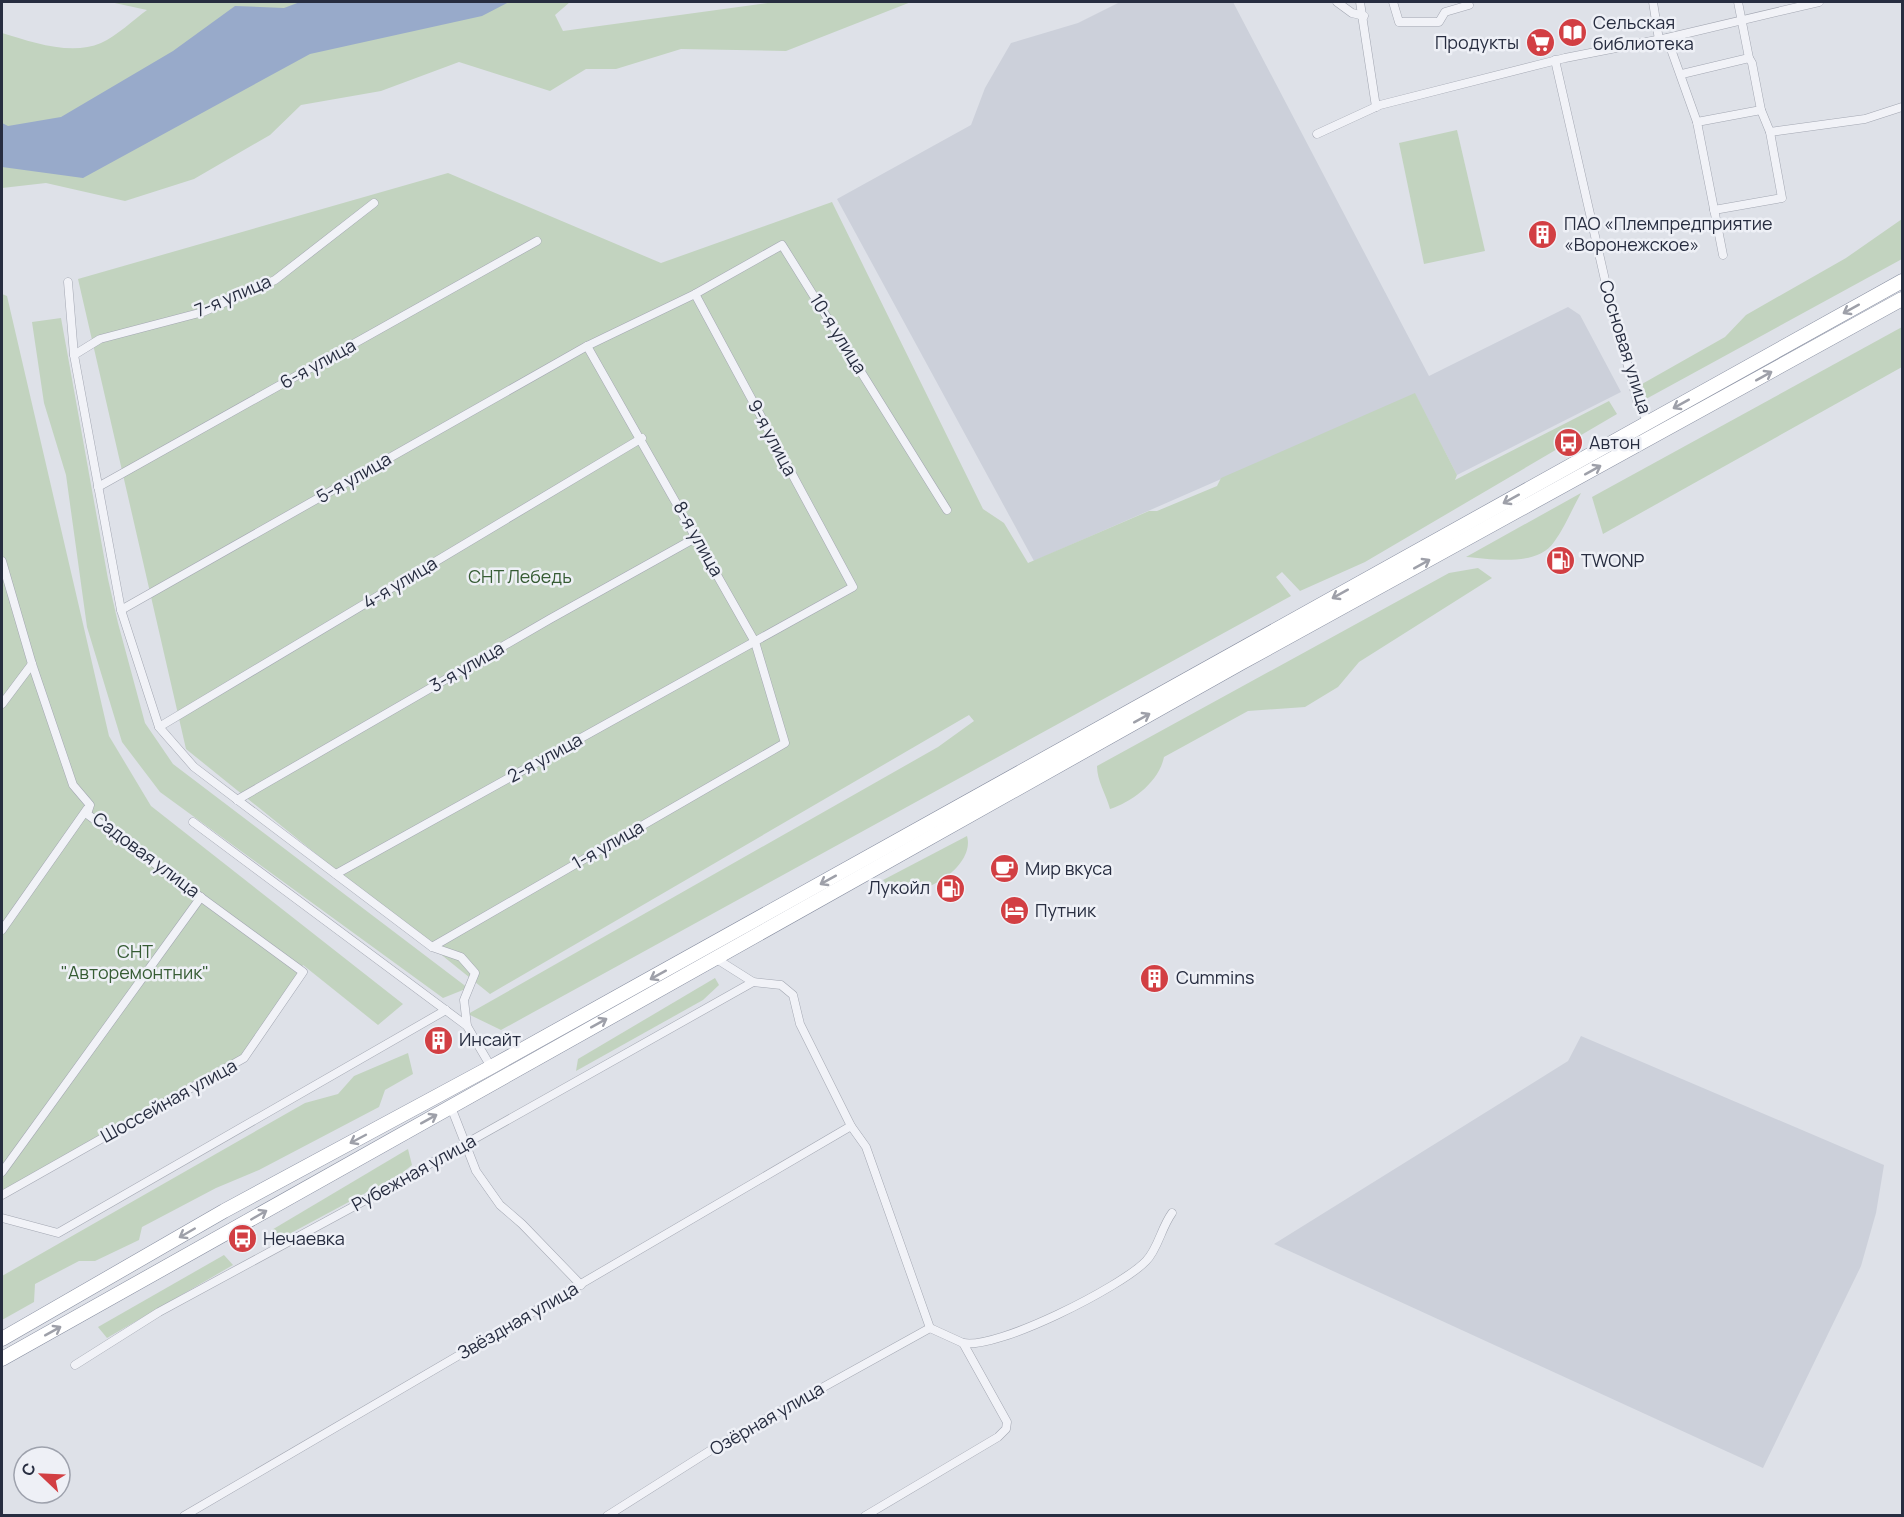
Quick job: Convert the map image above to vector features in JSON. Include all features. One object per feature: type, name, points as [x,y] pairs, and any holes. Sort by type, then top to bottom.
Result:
[{"type":"highway","points":[[2,1339],[224,1211],[491,1067],[1902,280]]},
{"type":"highway","points":[[2,1359],[1023,785],[1902,299]]},
{"type":"highway","points":[[1023,785],[1036,771],[1112,726],[1113,723],[1109,723]]},
{"type":"highway","points":[[863,875],[857,871],[861,865],[931,826],[950,812]]},
{"type":"street","points":[[1337,2],[1352,13],[1364,16]]},
{"type":"street","points":[[1360,2],[1364,16],[1376,107]]},
{"type":"street","points":[[1392,2],[1399,22],[1439,22],[1445,12],[1469,5]]},
{"type":"street","points":[[1653,2],[1663,39],[1682,74],[1697,122],[1723,255]]},
{"type":"street","points":[[1714,210],[1782,198],[1770,132],[1761,110],[1738,2]]},
{"type":"street","points":[[1317,134],[1376,107],[1555,60],[1663,39],[1819,2]]},
{"type":"street","points":[[1682,74],[1749,58]]},
{"type":"street","name":"Сосновая улица","points":[[1555,60],[1605,280],[1638,404],[1648,422]]},
{"type":"street","points":[[1770,132],[1865,119],[1902,107]]},
{"type":"street","points":[[1697,122],[1761,110]]},
{"type":"street","name":"7-я улица","points":[[74,355],[100,339],[203,312],[275,280],[374,203]]},
{"type":"street","name":"6-я улица","points":[[98,487],[537,241]]},
{"type":"street","name":"10-я улица","points":[[695,294],[782,244],[947,510]]},
{"type":"street","points":[[68,282],[74,355],[121,610],[159,727],[194,767],[237,800],[432,946],[461,957],[475,973],[464,1000],[467,1026]]},
{"type":"street","points":[[588,346],[695,294]]},
{"type":"street","name":"9-я улица","points":[[695,294],[853,587],[755,642]]},
{"type":"street","name":"8-я улица","points":[[588,346],[642,438],[755,642],[785,743]]},
{"type":"street","name":"5-я улица","points":[[121,610],[588,346]]},
{"type":"street","name":"4-я улица","points":[[159,727],[642,438]]},
{"type":"street","name":"3-я улица","points":[[237,800],[697,537]]},
{"type":"street","name":"Садовая улица","points":[[2,561],[32,664],[73,785],[90,805],[87,814],[303,972]]},
{"type":"street","name":"2-я улица","points":[[336,874],[755,642]]},
{"type":"street","points":[[2,704],[32,664]]},
{"type":"street","name":"1-я улица","points":[[432,946],[785,743]]},
{"type":"street","points":[[2,930],[90,805]]},
{"type":"street","points":[[193,822],[467,1026],[491,1067]]},
{"type":"street","points":[[2,1173],[201,897]]},
{"type":"street","points":[[715,958],[753,982],[781,985],[793,995],[800,1024],[851,1126],[866,1147],[930,1328],[963,1343],[979,1344],[1020,1330],[1069,1308],[1135,1271],[1150,1257],[1158,1236],[1172,1213]]},
{"type":"street","name":"Шоссейная улица","points":[[2,1195],[244,1058],[303,972]]},
{"type":"street","name":"Рубежная улица","points":[[75,1365],[159,1312],[753,982]]},
{"type":"street","points":[[2,1218],[58,1233],[446,1010]]},
{"type":"street","points":[[450,1107],[476,1171],[500,1205],[522,1224],[581,1285]]},
{"type":"street","name":"Звёздная улица","points":[[184,1515],[851,1126]]},
{"type":"street","name":"Озёрная улица","points":[[607,1515],[618,1513],[719,1445],[930,1328]]},
{"type":"street","points":[[865,1515],[998,1437],[1006,1429],[1008,1422],[963,1343]]},
{"type":"shaded area","points":[[1120,2],[1233,2],[1429,376],[1568,307],[1580,315],[1621,392],[1457,475],[1415,394],[1034,561],[837,199],[971,125],[985,88],[1011,43],[1078,23]]},
{"type":"shaded area","points":[[1581,1036],[1884,1165],[1876,1213],[1861,1266],[1763,1468],[1274,1244],[1568,1061]]},
{"type":"green space","points":[[110,2],[570,2],[555,15],[563,31],[775,2],[911,2],[786,51],[681,49],[616,69],[586,69],[550,91],[459,62],[381,91],[301,105],[270,135],[194,179],[125,201],[46,183],[2,188],[2,33],[51,46],[89,47],[113,36],[147,10]]},
{"type":"green space","points":[[1457,130],[1485,251],[1424,264],[1399,143]]},
{"type":"green space","name":"СНТ Лебедь","points":[[448,173],[661,263],[832,202],[983,509],[1004,523],[1028,563],[1149,511],[1157,511],[1217,486],[1221,478],[1415,393],[1457,475],[1455,480],[1609,401],[1617,414],[1365,562],[1300,591],[1282,572],[1276,577],[1291,596],[501,1030],[468,1014],[938,747],[974,721],[969,715],[490,994],[186,749],[78,279]]},
{"type":"green space","points":[[1902,219],[1902,259],[1646,399],[1642,384],[1725,337],[1746,315],[1846,258]]},
{"type":"green space","name":"СНТ \"Авторемонтник\"","points":[[2,294],[7,296],[109,736],[151,806],[403,1004],[378,1025],[303,965],[243,1054],[2,1191]]},
{"type":"green space","points":[[61,318],[108,579],[145,723],[173,764],[468,988],[443,998],[160,792],[122,742],[87,627],[66,475],[44,403],[32,322]]},
{"type":"green space","points":[[1902,327],[1902,367],[1603,534],[1592,497]]},
{"type":"green space","points":[[1581,493],[1562,530],[1546,550],[1537,555],[1513,560],[1466,557]]},
{"type":"green space","points":[[1478,568],[1492,578],[1359,662],[1338,687],[1305,707],[1248,711],[1164,757],[1151,783],[1135,796],[1110,809],[1097,766],[1449,573]]},
{"type":"green space","points":[[967,836],[967,849],[961,862],[951,873],[937,882],[922,889],[907,891],[894,888],[883,880]]},
{"type":"green space","points":[[715,978],[719,985],[703,1000],[576,1071],[578,1059]]},
{"type":"green space","points":[[408,1053],[413,1074],[385,1090],[379,1107],[259,1170],[216,1188],[142,1227],[139,1240],[95,1261],[79,1261],[35,1284],[34,1302],[2,1320],[2,1276],[305,1103],[338,1094],[354,1076]]},
{"type":"green space","points":[[408,1149],[412,1165],[401,1174],[278,1240],[270,1231]]},
{"type":"green space","points":[[224,1255],[233,1265],[107,1338],[98,1327]]},
{"type":"water","points":[[300,2],[509,2],[482,16],[310,54],[83,178],[2,167],[2,123],[8,126],[61,117],[173,51],[235,6],[284,8]]},
{"type":"place","name":"Сельская библиотека","points":[[1572,33]]},
{"type":"place","name":"Продукты","points":[[1540,43]]},
{"type":"place","name":"ПАО «Племпредприятие «Воронежское»","points":[[1543,234]]},
{"type":"place","name":"Автон","points":[[1568,443]]},
{"type":"place","name":"TWONP","points":[[1560,561]]},
{"type":"place","name":"Мир вкуса","points":[[1004,869]]},
{"type":"place","name":"Лукойл","points":[[951,888]]},
{"type":"place","name":"Путник","points":[[1014,911]]},
{"type":"place","name":"Cummins","points":[[1155,978]]},
{"type":"place","name":"Инсайт","points":[[438,1040]]},
{"type":"place","name":"Нечаевка","points":[[242,1239]]}]
